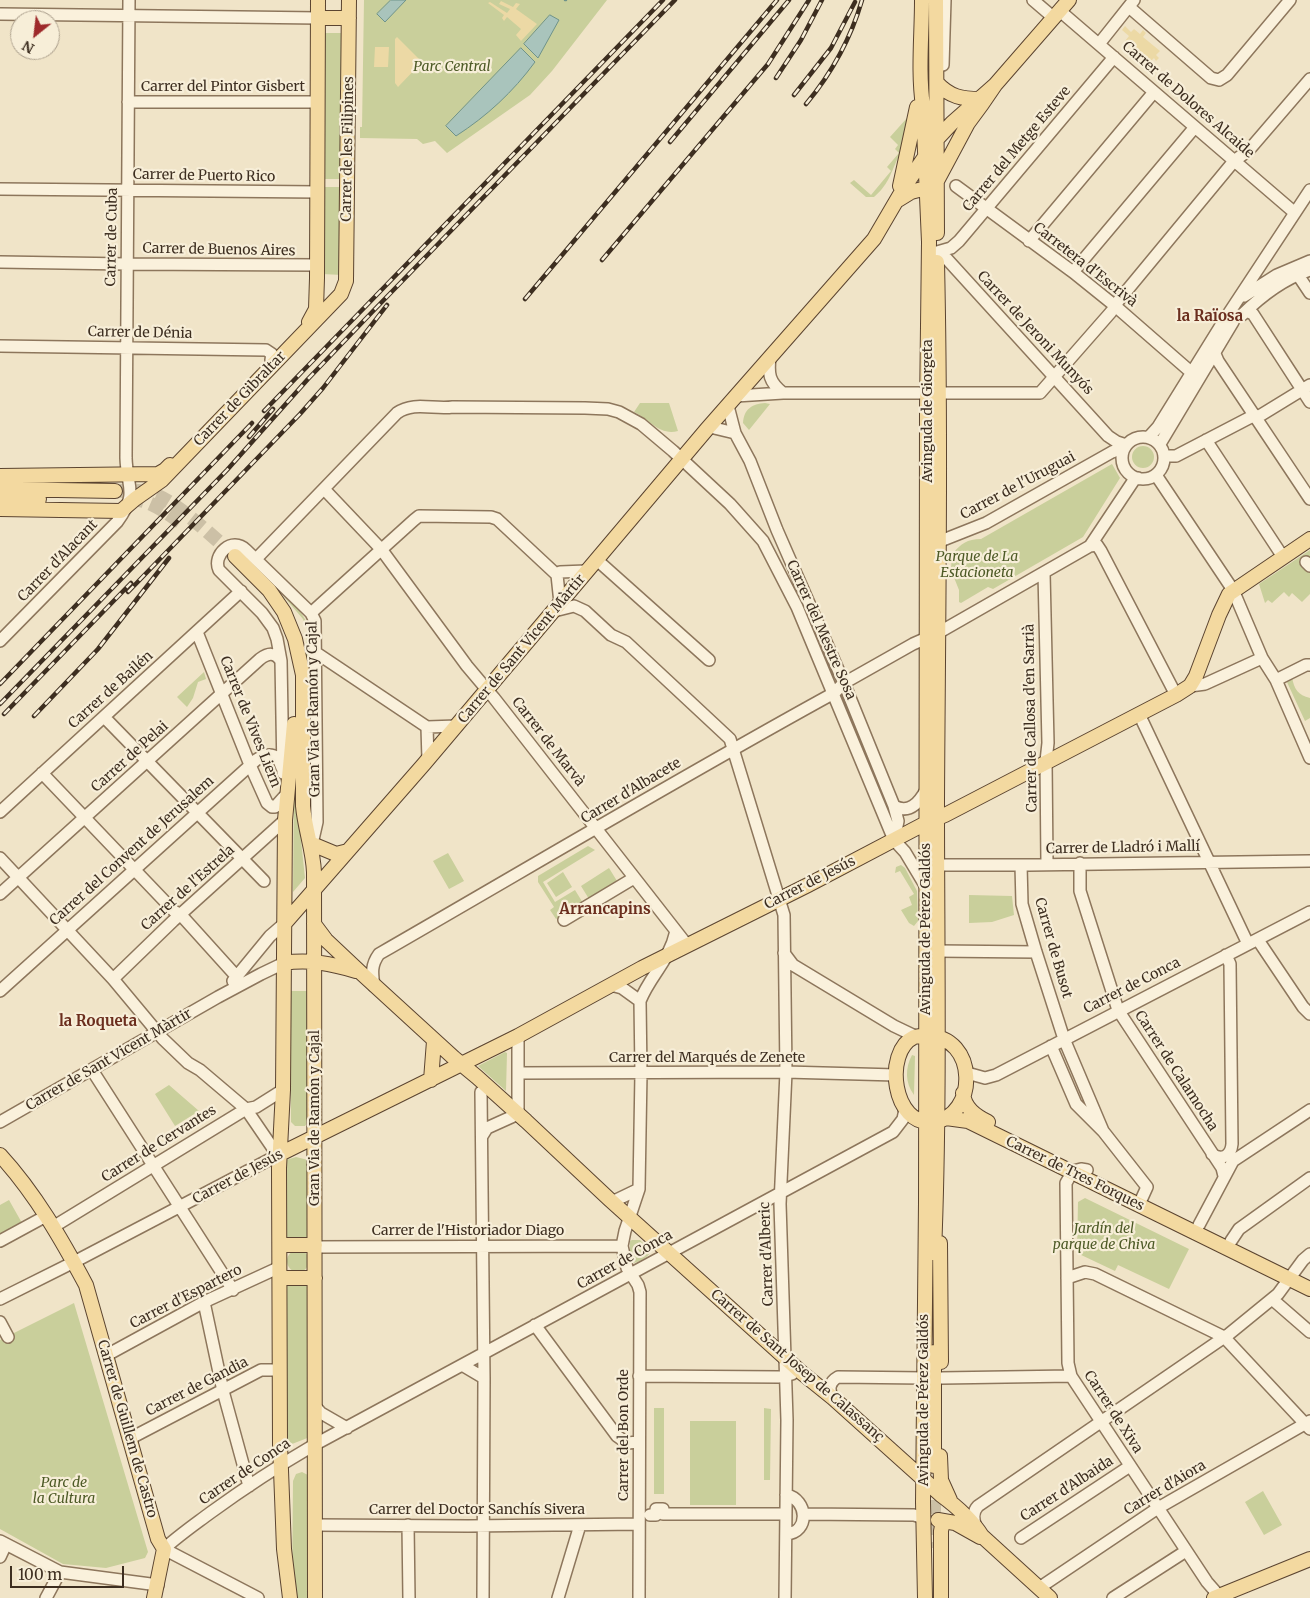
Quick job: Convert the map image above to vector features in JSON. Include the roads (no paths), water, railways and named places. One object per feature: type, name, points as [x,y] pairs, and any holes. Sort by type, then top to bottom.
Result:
[{"type":"main road","points":[[318,0],[317,272],[320,284],[325,289],[335,291],[345,284]]},
{"type":"main road","name":"Carrer de les Filipines","points":[[345,284],[349,0]]},
{"type":"main road","name":"Avinguda de Giorgeta","points":[[922,0],[919,84],[923,106],[925,157],[931,185],[937,252],[927,553],[932,635],[932,821]]},
{"type":"main road","name":"Avinguda de Giorgeta","points":[[932,821],[926,790],[938,542],[930,242],[931,185],[937,139],[941,82],[936,0]]},
{"type":"main road","name":"Carrer de Sant Vicent Màrtir","points":[[285,923],[428,760],[586,571],[874,239],[895,202],[937,139],[995,85],[1061,10]]},
{"type":"main road","points":[[319,18],[349,18]]},
{"type":"main road","points":[[941,82],[955,97],[980,99]]},
{"type":"main road","points":[[895,202],[910,147],[919,84]]},
{"type":"main road","name":"Carrer de Sant Vicent Màrtir","points":[[931,185],[968,124],[995,85]]},
{"type":"main road","points":[[895,202],[906,194],[931,185]]},
{"type":"main road","name":"Carrer de Gibraltar","points":[[0,476],[158,474],[165,470],[313,316],[316,310],[317,272]]},
{"type":"main road","name":"Carrer de Gibraltar","points":[[128,503],[162,480],[333,303],[345,284]]},
{"type":"main road","points":[[0,489],[114,495],[0,499]]},
{"type":"main road","points":[[0,509],[118,512],[128,503]]},
{"type":"main road","points":[[1190,686],[1196,676],[1224,601],[1233,590],[1310,539]]},
{"type":"main road","name":"Gran Via de Ramón y Cajal","points":[[284,963],[285,808],[294,733],[294,679],[284,635],[270,605],[232,559],[270,590],[287,618],[296,639],[302,675],[304,806],[314,863],[315,1598]]},
{"type":"main road","name":"Carrer de Jesús","points":[[280,1154],[518,1036],[610,985],[932,821],[1190,686]]},
{"type":"main road","name":"Avinguda de Pérez Galdós","points":[[927,1036],[937,1014],[937,865],[932,821]]},
{"type":"main road","name":"Avinguda de Pérez Galdós","points":[[924,1598],[924,1378],[936,1120],[927,1036],[926,886],[932,821]]},
{"type":"main road","points":[[312,844],[336,854],[348,851]]},
{"type":"main road","name":"Carrer de Sant Josep de Calassanç","points":[[314,924],[326,940],[374,986],[518,1114],[612,1202],[785,1358],[951,1503],[976,1527],[989,1543]]},
{"type":"main road","points":[[290,1598],[284,1549],[280,1370],[280,1154],[283,1090],[284,963],[314,961],[330,963],[360,972]]},
{"type":"main road","name":"Avinguda de Pérez Galdós","points":[[937,1014],[958,1044],[966,1068]]},
{"type":"main road","points":[[927,1036],[944,1038],[955,1048],[966,1068],[963,1093],[957,1107],[936,1120],[914,1118],[905,1109],[900,1098],[896,1075],[897,1064],[908,1043],[927,1036]]},
{"type":"main road","points":[[431,1080],[434,1040]]},
{"type":"main road","name":"Carrer de Tres Forques","points":[[963,1093],[964,1102],[978,1117],[1199,1225],[1230,1245]]},
{"type":"main road","name":"Carrer de Tres Forques","points":[[936,1120],[968,1121],[1071,1172],[1292,1275],[1310,1289]]},
{"type":"main road","name":"Carrer de Guillem de Castro","points":[[0,1155],[49,1222],[86,1285],[158,1538],[164,1549]]},
{"type":"main road","name":"Avinguda de Pérez Galdós","points":[[931,1203],[940,1234],[940,1475],[943,1488],[951,1503]]},
{"type":"main road","name":"Avinguda de Pérez Galdós","points":[[931,1203],[932,1466]]},
{"type":"main road","points":[[280,1245],[315,1246]]},
{"type":"main road","name":"Carrer de Guillem de Castro","points":[[74,1262],[76,1285],[118,1423]]},
{"type":"main road","points":[[280,1272],[314,1278]]},
{"type":"main road","name":"Carrer de Tres Forques","points":[[1292,1275],[1310,1279]]},
{"type":"main road","points":[[900,1458],[914,1452],[924,1444]]},
{"type":"main road","points":[[924,1518],[955,1523],[989,1543],[1050,1598]]},
{"type":"main road","points":[[941,1598],[941,1531],[945,1522]]},
{"type":"main road","points":[[932,1548],[932,1598]]},
{"type":"main road","points":[[156,1591],[164,1549]]},
{"type":"main road","points":[[281,1598],[284,1549]]},
{"type":"main road","points":[[1218,1597],[1310,1559]]},
{"type":"street","name":"Carrer de Cuba","points":[[128,503],[131,488],[127,474],[126,458],[129,0]]},
{"type":"street","name":"Avinguda de Giorgeta","points":[[941,82],[945,0]]},
{"type":"street","name":"Carrer de Dolores Alcaide","points":[[1033,0],[1061,10],[1295,213]]},
{"type":"street","points":[[1099,44],[1131,3],[1211,78],[1219,80],[1227,75],[1290,0]]},
{"type":"street","points":[[0,14],[319,18]]},
{"type":"street","name":"Carrer del Metge Esteve","points":[[937,252],[951,248],[987,210],[1114,57]]},
{"type":"street","points":[[731,404],[783,393],[1040,393],[1111,312],[1234,160],[1249,150],[1310,79]]},
{"type":"street","points":[[1029,241],[1154,92]]},
{"type":"street","name":"Carrer del Pintor Gisbert","points":[[128,102],[318,102]]},
{"type":"street","points":[[1073,272],[1195,127]]},
{"type":"street","name":"Carretera d'Escrivà","points":[[956,186],[1073,272],[1192,373]]},
{"type":"street","name":"Carrer de Puerto Rico","points":[[0,189],[318,192]]},
{"type":"street","points":[[1149,437],[1158,428],[1310,190]]},
{"type":"street","name":"Carrer de Jeroni Munyós","points":[[937,252],[946,258],[1122,450]]},
{"type":"street","points":[[1266,260],[1266,268],[1269,273],[1277,276]]},
{"type":"street","points":[[1160,444],[1243,306],[1266,260]]},
{"type":"street","points":[[1237,302],[1277,276],[1310,261]]},
{"type":"street","name":"Carrer de Buenos Aires","points":[[0,262],[126,264],[317,272]]},
{"type":"street","points":[[1229,329],[1246,311],[1276,286],[1305,272]]},
{"type":"street","points":[[1305,272],[1300,278],[1310,293]]},
{"type":"street","points":[[1246,311],[1253,314],[1306,387],[1310,402]]},
{"type":"street","name":"Carrer de Dénia","points":[[0,346],[266,350],[272,354],[271,360]]},
{"type":"street","points":[[1216,350],[1215,354],[1218,361],[1310,500]]},
{"type":"street","points":[[770,357],[769,371],[771,381],[783,393]]},
{"type":"street","points":[[1164,456],[1176,456],[1249,418],[1261,414],[1306,387]]},
{"type":"street","name":"Carrer del Mestre Sosa","points":[[731,404],[735,433],[750,462],[780,538],[844,683],[894,806],[898,821],[894,840]]},
{"type":"street","name":"Carrer del Mestre Sosa","points":[[324,489],[397,413],[412,407],[608,410],[619,412],[636,421],[682,459],[730,504],[763,540],[797,607],[894,840],[905,852],[926,886]]},
{"type":"street","points":[[710,427],[735,433]]},
{"type":"street","points":[[1138,437],[1149,437],[1160,444],[1164,456],[1163,466],[1156,475],[1138,478],[1124,467],[1122,450],[1138,437]]},
{"type":"street","points":[[1206,440],[1283,557]]},
{"type":"street","name":"Carrer de l'Uruguai","points":[[927,553],[938,542],[986,523],[1122,450]]},
{"type":"street","points":[[111,475],[124,482],[128,489],[128,503]]},
{"type":"street","points":[[1156,475],[1233,590],[1262,658],[1276,680],[1310,758]]},
{"type":"street","points":[[1090,546],[1134,480],[1138,478]]},
{"type":"street","points":[[256,559],[324,489]]},
{"type":"street","name":"Carrer de Marvà","points":[[324,489],[381,549],[467,666],[488,690],[687,945]]},
{"type":"street","name":"Carrer d'Alacant","points":[[0,641],[4,632],[117,522],[128,503]]},
{"type":"street","points":[[311,613],[419,516],[491,517],[497,519],[557,575],[557,607]]},
{"type":"street","points":[[766,546],[780,538]]},
{"type":"street","name":"Gran Via de Ramón y Cajal","points":[[285,808],[281,661],[278,639],[273,628],[262,613],[217,565],[218,559],[230,545],[235,544],[242,546],[256,559],[311,613],[315,621],[317,822],[312,844]]},
{"type":"street","points":[[1090,546],[1097,545],[1101,551],[1176,695]]},
{"type":"street","name":"Carrer d'Albacete","points":[[374,986],[372,969],[374,960],[379,954],[733,749],[834,693],[844,683],[1090,546]]},
{"type":"street","points":[[774,562],[787,554]]},
{"type":"street","points":[[597,560],[709,660]]},
{"type":"street","points":[[557,575],[560,572],[586,571]]},
{"type":"street","name":"Carrer de Callosa d'en Sarrià","points":[[1044,573],[1048,743],[1046,761],[1047,864]]},
{"type":"street","name":"Carrer de Bailén","points":[[0,812],[95,724],[105,718],[241,591]]},
{"type":"street","name":"Carrer d'Alberic","points":[[557,607],[579,607],[611,635],[626,642],[730,739],[784,915],[786,1072],[780,1192],[787,1420],[786,1598]]},
{"type":"street","name":"Carrer de Vives Liern","points":[[197,632],[267,803],[272,806],[285,808]]},
{"type":"street","points":[[315,652],[427,727],[457,726]]},
{"type":"street","name":"Carrer de Pelai","points":[[0,894],[266,654],[275,655],[281,661]]},
{"type":"street","points":[[1190,686],[1205,684],[1262,658]]},
{"type":"street","points":[[1276,680],[1308,664]]},
{"type":"street","points":[[1139,714],[1209,862],[1253,942],[1310,1014]]},
{"type":"street","points":[[105,718],[264,881]]},
{"type":"street","points":[[427,727],[428,760]]},
{"type":"street","name":"Carrer del Convent de Jerusalem","points":[[0,992],[66,930],[261,756],[275,756],[280,762],[283,772]]},
{"type":"street","points":[[42,773],[174,911],[181,914],[239,980],[284,963]]},
{"type":"street","points":[[894,806],[903,809],[916,805],[920,802],[926,790]]},
{"type":"street","name":"Carrer de l'Estrela","points":[[113,979],[181,914],[243,859],[285,808]]},
{"type":"street","points":[[0,858],[113,979],[156,1033],[188,1062],[246,1109],[274,1150],[280,1154]]},
{"type":"street","name":"Carrer de Lladró i Mallí","points":[[937,865],[1310,861]]},
{"type":"street","name":"Carrer de Calamocha","points":[[1080,863],[1080,891],[1118,1010],[1212,1154],[1224,1176]]},
{"type":"street","name":"Carrer de Busot","points":[[1021,865],[1022,904],[1036,952],[1064,1039],[1103,1131]]},
{"type":"street","points":[[564,920],[634,878]]},
{"type":"street","name":"Carrer de Conca","points":[[966,1068],[980,1078],[990,1077],[1310,912]]},
{"type":"street","name":"Carrer de Sant Vicent Màrtir","points":[[0,1122],[218,997],[239,980],[270,936],[285,923]]},
{"type":"street","points":[[622,1246],[639,1189],[640,1001],[644,990],[668,955],[676,930]]},
{"type":"street","points":[[937,951],[1036,952]]},
{"type":"street","points":[[784,952],[787,959],[793,965],[886,1021],[927,1036]]},
{"type":"street","points":[[1212,1154],[1220,1158],[1227,1155],[1232,1149],[1230,964],[1226,955]]},
{"type":"street","points":[[610,985],[622,988],[640,1001]]},
{"type":"street","points":[[482,1136],[487,1128],[518,1114],[518,1036]]},
{"type":"street","points":[[1051,1046],[1076,1104],[1103,1131],[1147,1187],[1142,1198]]},
{"type":"street","points":[[92,1070],[233,1290]]},
{"type":"street","name":"Carrer del Marqués de Zenete","points":[[518,1072],[786,1072],[896,1075]]},
{"type":"street","name":"Carrer de Cervantes","points":[[0,1240],[49,1222],[153,1165],[246,1109],[256,1107],[283,1090]]},
{"type":"street","points":[[481,1092],[484,1353],[483,1598]]},
{"type":"street","name":"Carrer de Conca","points":[[164,1549],[177,1537],[249,1486],[281,1464],[314,1445],[893,1132],[903,1119],[905,1109]]},
{"type":"street","points":[[1199,1225],[1233,1161],[1310,1110]]},
{"type":"street","points":[[1232,1139],[1244,1148],[1249,1149]]},
{"type":"street","name":"Carrer de Jesús","points":[[0,1299],[179,1208],[280,1154]]},
{"type":"street","points":[[1071,1172],[1076,1169],[1087,1170]]},
{"type":"street","name":"Carrer de Xiva","points":[[1071,1172],[1066,1183],[1068,1363],[1071,1376],[1218,1597]]},
{"type":"street","points":[[1230,1245],[1239,1229],[1310,1178]]},
{"type":"street","points":[[612,1202],[639,1189]]},
{"type":"street","name":"Carrer de l'Historiador Diago","points":[[315,1246],[622,1246]]},
{"type":"street","name":"Carrer del Bon Orde","points":[[622,1246],[624,1261],[640,1292],[639,1598]]},
{"type":"street","points":[[976,1527],[973,1516],[978,1506],[1224,1337],[1282,1290],[1310,1254]]},
{"type":"street","name":"Carrer d'Espartero","points":[[107,1355],[204,1302],[280,1272]]},
{"type":"street","points":[[1067,1278],[1084,1272],[1095,1274],[1224,1337],[1308,1425]]},
{"type":"street","points":[[1272,1299],[1310,1332]]},
{"type":"street","points":[[204,1302],[223,1391],[249,1486]]},
{"type":"street","points":[[0,1322],[8,1337]]},
{"type":"street","points":[[535,1325],[618,1436],[627,1443],[639,1442]]},
{"type":"street","points":[[462,1364],[484,1378]]},
{"type":"street","name":"Carrer de Gandia","points":[[131,1438],[261,1370],[280,1370]]},
{"type":"street","points":[[639,1376],[785,1376],[802,1373]]},
{"type":"street","points":[[941,1378],[1071,1376]]},
{"type":"street","points":[[833,1398],[830,1393],[831,1383],[838,1377],[924,1378]]},
{"type":"street","points":[[314,1405],[321,1413],[348,1428]]},
{"type":"street","name":"Carrer d'Aiora","points":[[1039,1588],[1158,1508],[1308,1425]]},
{"type":"street","name":"Carrer d'Albaida","points":[[1021,1538],[1130,1466]]},
{"type":"street","points":[[786,1495],[799,1502],[803,1514],[803,1522],[800,1529],[786,1534]]},
{"type":"street","points":[[653,1515],[656,1508],[663,1509],[663,1514],[786,1514]]},
{"type":"street","points":[[803,1514],[914,1515],[924,1518]]},
{"type":"street","name":"Carrer del Doctor Sanchís Sivera","points":[[315,1525],[483,1526],[639,1524]]},
{"type":"street","points":[[408,1525],[409,1598]]},
{"type":"street","points":[[558,1598],[580,1525]]},
{"type":"street","points":[[0,1557],[3,1543],[60,1572],[156,1591]]},
{"type":"street","points":[[164,1549],[258,1598]]},
{"type":"street","points":[[1113,1598],[1186,1550]]},
{"type":"street","points":[[46,1598],[60,1572]]},
{"type":"water","points":[[391,0],[406,0],[385,22],[377,14]]},
{"type":"water","points":[[550,15],[559,20],[538,58],[524,44]]},
{"type":"water","points":[[521,48],[535,62],[499,103],[456,136],[446,126]]},
{"type":"tunnel","points":[[115,491],[141,491],[160,497],[194,520],[235,556]]},
{"type":"tunnel","points":[[130,499],[150,503],[180,522]]},
{"type":"tunnel","points":[[934,1479],[934,1548]]},
{"type":"railway","points":[[264,411],[663,0]]},
{"type":"railway","points":[[0,704],[227,470],[308,379],[376,308],[675,0]]},
{"type":"railway","points":[[525,299],[777,0]]},
{"type":"railway","points":[[670,142],[789,0]]},
{"type":"railway","points":[[602,260],[768,64],[809,0]]},
{"type":"railway","points":[[776,78],[801,40],[822,0]]},
{"type":"railway","points":[[806,104],[824,80],[839,55],[852,28],[862,0]]},
{"type":"railway","points":[[794,95],[831,48],[855,2]]},
{"type":"railway","points":[[128,592],[300,414],[323,388],[387,305]]},
{"type":"railway","points":[[249,437],[273,409]]},
{"type":"railway","points":[[0,684],[252,423]]},
{"type":"railway","points":[[34,716],[98,649],[169,558]]},
{"type":"railway","points":[[4,714],[131,583]]},
{"type":"district","name":"la Raïosa","points":[[1210,317]]},
{"type":"district","name":"Arrancapins","points":[[605,910]]},
{"type":"district","name":"la Roqueta","points":[[98,1022]]},
{"type":"park label","name":"Parc Central","points":[[452,67]]},
{"type":"park label","name":"Parque de La Estacioneta","points":[[977,566]]},
{"type":"park label","name":"Jardín del parque de Chiva","points":[[1104,1238]]},
{"type":"park label","name":"Parc de la Cultura","points":[[64,1492]]}]
